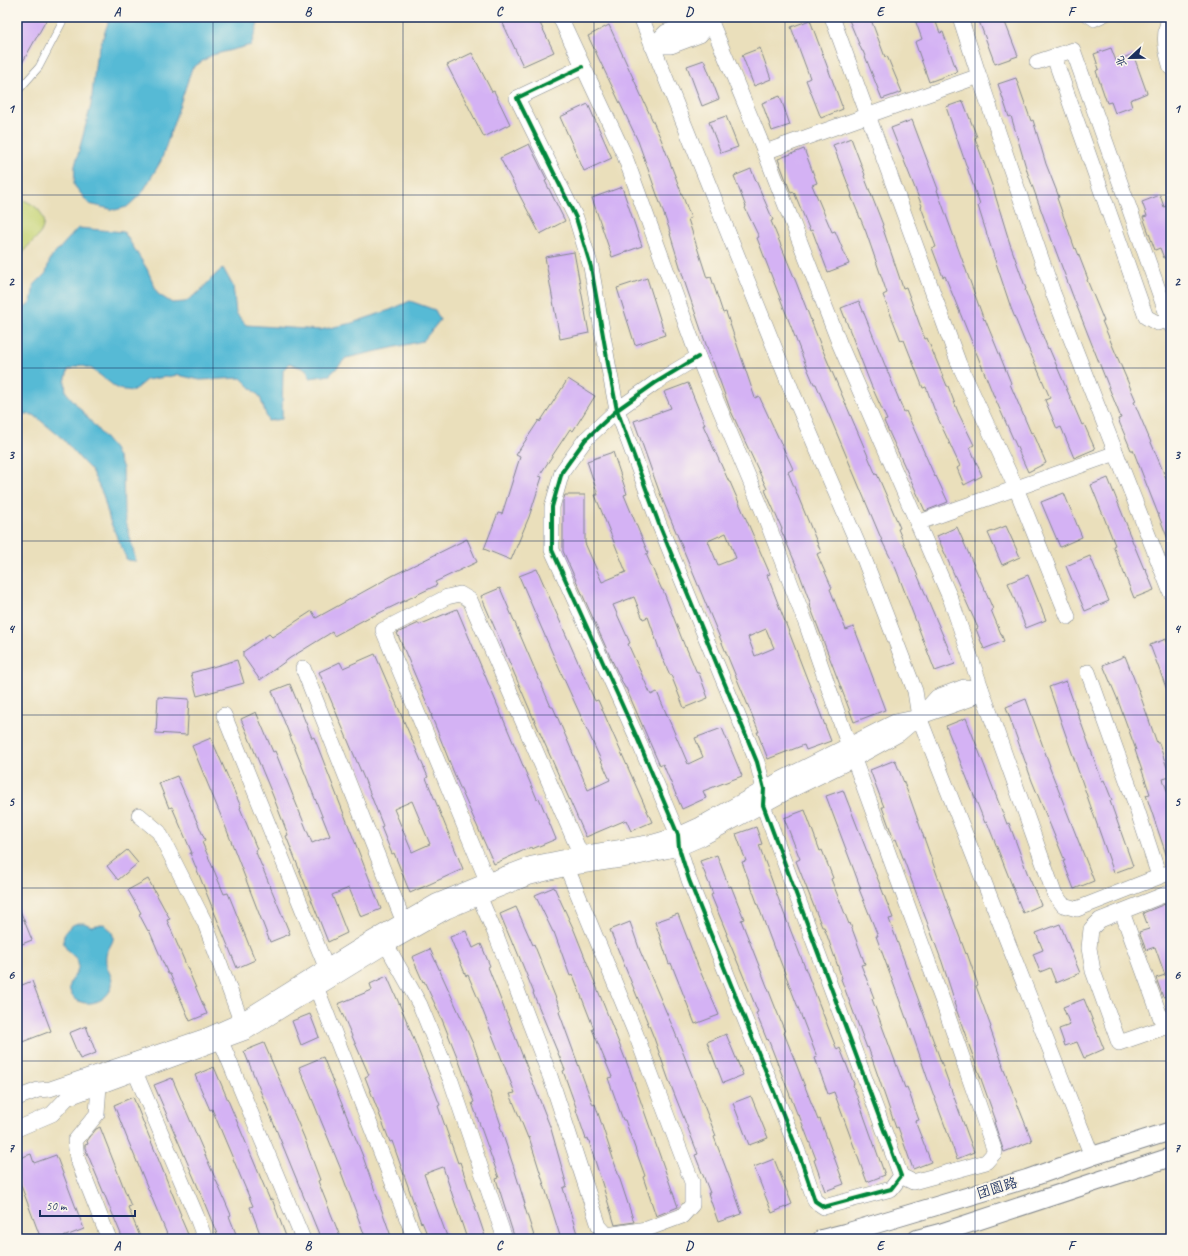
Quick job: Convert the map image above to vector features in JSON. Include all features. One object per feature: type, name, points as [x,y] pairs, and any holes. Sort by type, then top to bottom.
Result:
[{"type":"street","points":[[560,17],[582,67],[624,154],[698,357],[764,514],[807,626],[851,752],[943,1002],[995,1152],[986,1162],[913,1182],[901,1176],[763,805],[764,789],[757,762],[659,524],[617,410],[591,267],[576,218],[517,98],[582,67]]},
{"type":"street","points":[[641,17],[794,396],[863,556],[915,691],[919,717],[1092,1156]]},
{"type":"street","points":[[832,17],[959,364],[1016,488],[1068,617]]},
{"type":"street","points":[[960,17],[1053,293],[1171,593]]},
{"type":"street","points":[[652,46],[671,46],[700,35],[710,20]]},
{"type":"street","points":[[710,20],[765,152],[840,345],[951,600],[980,688],[1054,893],[1063,905],[1077,909],[1165,874],[1133,797],[1088,672]]},
{"type":"street","points":[[1171,21],[1168,22],[1165,32],[1166,52],[1171,68]]},
{"type":"street","points":[[1037,62],[1073,50],[1170,322],[1157,323],[1146,317],[1054,57]]},
{"type":"street","points":[[765,152],[979,76]]},
{"type":"street","points":[[698,357],[655,383],[617,410],[585,440],[562,472],[552,507],[552,550],[638,740],[679,841],[689,880],[799,1154],[815,1201],[824,1207],[892,1189],[901,1176]]},
{"type":"street","points":[[917,523],[1116,453]]},
{"type":"street","points":[[564,863],[635,1032],[692,1182],[692,1205],[682,1216],[647,1229],[607,1235],[599,1226],[550,1076],[498,940],[484,889],[383,630],[447,597],[460,594],[470,600],[583,860]]},
{"type":"street","points":[[303,668],[407,926]]},
{"type":"street","points":[[679,841],[700,825],[764,789],[851,752],[899,734],[919,717],[970,699],[980,688]]},
{"type":"street","points":[[224,716],[329,973]]},
{"type":"street","points":[[17,1098],[38,1090],[97,1080],[219,1037],[243,1026],[407,926],[447,911],[484,889],[532,864],[634,858],[679,841],[702,838],[763,805],[851,752]]},
{"type":"street","points":[[139,815],[159,832],[205,923],[243,1026]]},
{"type":"street","points":[[1122,912],[1168,1026],[1119,1043],[1092,971],[1089,948],[1091,929],[1100,920],[1171,893]]},
{"type":"street","points":[[383,940],[420,1005],[451,1081],[505,1239]]},
{"type":"street","points":[[314,982],[414,1239]]},
{"type":"street","points":[[219,1037],[303,1239]]},
{"type":"street","points":[[133,1067],[205,1239]]},
{"type":"street","points":[[17,1118],[67,1098],[97,1080]]},
{"type":"street","points":[[97,1080],[97,1114],[74,1141],[77,1158],[109,1239]]},
{"type":"street","points":[[17,1106],[39,1099],[50,1089]]},
{"type":"street","points":[[17,1128],[52,1114],[67,1098]]},
{"type":"street","name":"团圆路","points":[[822,1239],[1027,1179],[1092,1156],[1171,1131]]},
{"type":"street","name":"团圆路","points":[[917,1239],[1171,1156]]},
{"type":"lane","points":[[17,92],[39,67],[64,17]]},
{"type":"lane","points":[[1085,17],[1094,23],[1107,17]]},
{"type":"green space","points":[[17,198],[29,202],[42,214],[43,226],[37,238],[27,247],[21,257],[17,284]]},
{"type":"water","points":[[108,17],[260,17],[251,45],[212,55],[192,68],[161,161],[142,193],[127,207],[115,210],[89,204],[74,185],[75,166],[91,105],[96,58],[108,23]]},
{"type":"water","points":[[78,228],[124,232],[147,269],[158,294],[172,303],[185,302],[199,292],[223,268],[233,286],[236,313],[246,325],[320,330],[352,323],[390,310],[410,301],[435,310],[440,320],[423,341],[346,358],[330,375],[310,378],[307,370],[289,363],[283,370],[282,419],[268,421],[260,397],[241,378],[200,380],[178,375],[146,380],[133,391],[118,389],[92,369],[80,365],[68,370],[65,382],[66,392],[114,449],[123,468],[124,514],[136,561],[127,560],[110,521],[103,495],[91,470],[63,439],[34,415],[17,413],[17,315],[31,302],[34,285],[46,273],[50,259]]},
{"type":"water","points":[[84,923],[91,926],[104,924],[113,935],[112,943],[106,956],[106,962],[112,979],[112,985],[104,998],[91,1003],[78,1001],[73,997],[70,991],[70,983],[78,970],[78,962],[66,948],[63,940],[65,932],[74,924]]},
{"type":"building","points":[[17,17],[48,17],[17,72]]},
{"type":"building","points":[[500,17],[537,17],[554,52],[523,66]]},
{"type":"building","points":[[856,17],[870,17],[885,57],[887,56],[902,92],[882,99],[849,20]]},
{"type":"building","points":[[914,17],[934,17],[940,33],[943,32],[957,72],[929,82],[915,42],[922,39]]},
{"type":"building","points":[[989,17],[1003,17],[1018,56],[995,64],[979,21]]},
{"type":"building","points":[[810,20],[843,109],[821,118],[806,80],[810,78],[791,27]]},
{"type":"building","points":[[609,25],[661,139],[691,218],[688,219],[707,278],[711,277],[723,313],[726,312],[755,398],[759,396],[793,469],[788,472],[821,552],[817,554],[832,588],[830,589],[846,630],[854,627],[885,710],[854,722],[810,606],[811,605],[797,567],[765,490],[767,489],[730,409],[712,362],[686,286],[671,234],[638,141],[588,36]]},
{"type":"building","points":[[760,48],[771,79],[754,86],[742,55]]},
{"type":"building","points":[[1111,48],[1116,61],[1133,54],[1147,93],[1130,100],[1132,107],[1115,113],[1111,102],[1107,103],[1096,71],[1099,69],[1094,54]]},
{"type":"building","points":[[472,53],[492,92],[494,91],[510,124],[484,137],[447,65]]},
{"type":"building","points":[[704,60],[719,99],[702,106],[687,66]]},
{"type":"building","points":[[1016,78],[1031,121],[1033,120],[1046,164],[1059,197],[1057,198],[1075,249],[1076,248],[1104,321],[1102,321],[1136,401],[1134,402],[1171,490],[1171,547],[1133,450],[1131,450],[1118,419],[1121,418],[1054,246],[1027,171],[1011,116],[1009,117],[998,84]]},
{"type":"building","points":[[780,96],[790,125],[772,131],[762,103]]},
{"type":"building","points":[[963,101],[977,137],[975,138],[993,188],[1010,244],[1026,289],[1025,290],[1048,349],[1049,348],[1082,425],[1084,424],[1095,449],[1074,458],[1061,427],[1057,429],[1045,400],[1050,398],[1011,308],[978,206],[980,205],[946,107]]},
{"type":"building","points":[[588,104],[612,158],[584,171],[560,117]]},
{"type":"building","points":[[726,116],[738,147],[721,153],[709,122]]},
{"type":"building","points":[[912,120],[984,320],[985,319],[1031,433],[1033,432],[1046,463],[1028,472],[993,394],[945,276],[943,277],[932,248],[936,247],[921,207],[922,206],[891,128]]},
{"type":"building","points":[[851,138],[883,225],[882,226],[903,288],[906,287],[925,339],[927,338],[958,412],[974,445],[970,447],[982,476],[964,485],[957,468],[960,466],[936,414],[926,387],[923,388],[904,340],[901,341],[883,295],[887,293],[833,145]]},
{"type":"building","points":[[529,144],[565,221],[540,234],[500,158]]},
{"type":"building","points":[[804,149],[817,183],[812,185],[832,232],[835,231],[849,264],[828,272],[812,230],[810,231],[794,192],[791,193],[778,159]]},
{"type":"building","points":[[751,169],[773,220],[771,221],[821,346],[876,475],[877,474],[887,497],[900,528],[898,529],[955,664],[935,671],[896,569],[883,543],[816,384],[814,384],[805,363],[757,238],[759,237],[745,208],[746,207],[734,176]]},
{"type":"building","points":[[622,187],[642,246],[612,257],[592,198]]},
{"type":"building","points":[[1160,195],[1164,207],[1171,204],[1171,256],[1164,258],[1160,248],[1155,250],[1143,217],[1147,216],[1142,202]]},
{"type":"building","points":[[574,252],[589,333],[560,339],[545,257]]},
{"type":"building","points":[[647,278],[665,335],[635,345],[617,288]]},
{"type":"building","points":[[859,301],[904,412],[906,411],[935,477],[936,476],[948,502],[925,511],[884,421],[887,420],[871,385],[841,308]]},
{"type":"building","points":[[568,379],[595,396],[573,431],[570,429],[539,476],[542,477],[529,517],[511,560],[484,549],[498,513],[502,514],[520,457],[516,455]]},
{"type":"building","points":[[688,383],[705,425],[703,425],[730,482],[770,574],[767,575],[831,741],[806,750],[804,745],[768,759],[757,732],[759,732],[659,491],[634,421],[671,408],[664,392]],"holes":[[[726,533],[736,558],[718,565],[708,541]],[[766,629],[774,648],[755,656],[748,637]]]},
{"type":"building","points":[[613,452],[627,494],[624,495],[648,553],[646,554],[663,590],[685,647],[697,673],[699,673],[708,698],[684,708],[662,657],[648,617],[643,619],[634,597],[613,605],[630,643],[628,644],[651,695],[657,692],[688,764],[703,757],[695,738],[722,728],[742,776],[703,791],[706,798],[682,809],[663,764],[660,766],[563,551],[563,501],[565,495],[585,495],[585,543],[602,582],[626,572],[595,495],[598,495],[587,461]]},
{"type":"building","points":[[1108,478],[1127,528],[1154,590],[1134,598],[1091,485]]},
{"type":"building","points":[[1064,493],[1082,537],[1060,547],[1041,502]]},
{"type":"building","points":[[1006,526],[1020,557],[1002,565],[988,533]]},
{"type":"building","points":[[957,527],[993,609],[991,610],[1004,641],[984,649],[976,629],[978,628],[937,536]]},
{"type":"building","points":[[467,539],[477,562],[435,582],[437,585],[371,616],[334,636],[332,632],[290,658],[260,680],[243,656],[243,652],[269,634],[272,637],[312,611],[316,618],[392,576]]},
{"type":"building","points":[[1090,556],[1109,601],[1085,611],[1066,566]]},
{"type":"building","points":[[537,569],[595,701],[598,700],[652,822],[631,831],[626,820],[586,837],[481,596],[500,588],[588,790],[610,780],[519,576]]},
{"type":"building","points":[[1028,575],[1046,620],[1026,628],[1008,583]]},
{"type":"building","points":[[457,609],[537,799],[539,798],[556,839],[532,849],[531,847],[494,864],[458,783],[432,715],[397,633]]},
{"type":"building","points":[[1166,639],[1171,652],[1170,698],[1150,645]]},
{"type":"building","points":[[375,654],[428,777],[426,778],[463,869],[410,893],[394,853],[392,854],[368,788],[319,672],[340,662],[343,668]],"holes":[[[412,801],[430,844],[412,852],[394,809]]]},
{"type":"building","points":[[1125,656],[1157,743],[1159,743],[1170,777],[1163,779],[1171,803],[1171,863],[1169,863],[1146,795],[1150,794],[1136,750],[1103,665]]},
{"type":"building","points":[[237,660],[244,683],[197,696],[191,673]]},
{"type":"building","points":[[1066,681],[1102,781],[1104,780],[1112,800],[1110,801],[1133,866],[1114,873],[1049,687]]},
{"type":"building","points":[[290,684],[312,738],[314,737],[381,909],[361,917],[349,888],[332,895],[347,933],[328,942],[286,836],[288,835],[273,796],[241,719],[256,712],[273,752],[275,751],[312,843],[330,836],[272,691]]},
{"type":"building","points":[[158,697],[189,699],[187,735],[156,733]]},
{"type":"building","points":[[1026,699],[1049,766],[1094,881],[1074,889],[1063,861],[1065,861],[1032,781],[1006,707]]},
{"type":"building","points":[[966,718],[1007,824],[1009,823],[1028,875],[1041,905],[1023,913],[987,822],[985,823],[946,726]]},
{"type":"building","points":[[211,738],[241,807],[240,808],[257,849],[255,850],[290,934],[270,942],[226,828],[192,746]]},
{"type":"building","points":[[895,760],[966,954],[967,953],[978,985],[976,986],[991,1027],[990,1028],[1002,1065],[1032,1141],[1004,1152],[994,1122],[996,1121],[954,1003],[955,1002],[942,962],[896,839],[894,840],[882,807],[884,807],[870,770]]},
{"type":"building","points":[[177,776],[205,840],[202,842],[224,894],[228,893],[255,960],[237,968],[190,853],[192,853],[172,807],[169,808],[159,783]]},
{"type":"building","points":[[843,790],[893,918],[889,919],[974,1152],[957,1159],[876,936],[878,936],[859,889],[861,889],[826,796]]},
{"type":"building","points":[[805,810],[820,851],[822,850],[833,878],[831,879],[849,924],[850,923],[865,964],[861,965],[874,998],[872,999],[905,1088],[907,1087],[919,1120],[915,1121],[931,1162],[913,1169],[898,1127],[896,1128],[868,1047],[867,1048],[841,979],[842,978],[824,927],[822,927],[796,861],[800,859],[784,818]]},
{"type":"building","points":[[756,827],[762,844],[759,845],[780,903],[837,1050],[840,1048],[854,1084],[853,1085],[885,1175],[867,1182],[834,1092],[828,1094],[815,1058],[817,1057],[742,862],[746,861],[736,834]]},
{"type":"building","points":[[127,850],[138,863],[118,880],[107,866]]},
{"type":"building","points":[[717,855],[729,887],[731,886],[744,919],[741,920],[818,1120],[820,1119],[844,1184],[825,1191],[814,1160],[816,1159],[768,1039],[767,1040],[756,1013],[758,1012],[711,895],[713,894],[700,861]]},
{"type":"building","points":[[148,879],[170,919],[167,920],[207,1014],[190,1021],[170,974],[168,974],[149,930],[148,931],[139,914],[141,913],[128,890]]},
{"type":"building","points":[[554,887],[574,930],[630,1071],[678,1207],[656,1216],[643,1177],[645,1176],[608,1078],[612,1077],[592,1029],[594,1029],[573,975],[570,976],[554,932],[535,895]]},
{"type":"building","points":[[17,903],[32,940],[17,946]]},
{"type":"building","points":[[1165,904],[1171,922],[1171,994],[1163,997],[1156,978],[1165,975],[1155,947],[1146,950],[1139,932],[1149,929],[1143,913]]},
{"type":"building","points":[[516,907],[533,945],[534,944],[561,1011],[559,1012],[593,1105],[595,1104],[634,1222],[615,1225],[588,1138],[586,1139],[563,1071],[565,1070],[514,944],[513,945],[500,914]]},
{"type":"building","points":[[678,914],[719,1015],[695,1024],[671,963],[669,964],[655,922]]},
{"type":"building","points":[[630,922],[640,951],[674,1030],[716,1136],[714,1137],[742,1214],[718,1222],[708,1193],[710,1193],[695,1155],[698,1154],[654,1038],[610,930]]},
{"type":"building","points":[[1060,924],[1080,973],[1056,983],[1050,968],[1040,972],[1033,954],[1043,950],[1036,933]]},
{"type":"building","points":[[466,931],[473,948],[481,944],[490,966],[488,967],[551,1129],[567,1186],[563,1188],[578,1237],[561,1239],[529,1137],[528,1138],[510,1094],[515,1093],[479,1001],[468,975],[466,976],[450,937]]},
{"type":"building","points":[[430,949],[474,1046],[501,1125],[500,1126],[535,1239],[515,1239],[496,1179],[499,1178],[472,1103],[474,1102],[441,1017],[412,957]]},
{"type":"building","points":[[387,976],[440,1105],[438,1106],[458,1163],[460,1162],[486,1239],[467,1239],[443,1167],[424,1174],[448,1239],[429,1239],[422,1222],[421,1223],[392,1141],[390,1142],[365,1077],[369,1075],[338,1004],[372,990],[370,984]]},
{"type":"building","points":[[32,981],[51,1031],[17,1044],[17,987]]},
{"type":"building","points":[[1084,999],[1104,1049],[1084,1058],[1077,1042],[1065,1046],[1059,1029],[1070,1025],[1063,1007]]},
{"type":"building","points":[[310,1014],[319,1037],[301,1045],[292,1021]]},
{"type":"building","points":[[86,1026],[96,1053],[80,1059],[69,1033]]},
{"type":"building","points":[[726,1034],[743,1075],[723,1083],[707,1042]]},
{"type":"building","points":[[264,1043],[304,1137],[320,1180],[318,1181],[341,1239],[321,1239],[244,1051]]},
{"type":"building","points":[[323,1057],[362,1154],[392,1239],[366,1239],[342,1172],[299,1067]]},
{"type":"building","points":[[214,1067],[270,1200],[272,1199],[287,1239],[262,1239],[250,1207],[253,1206],[212,1109],[210,1110],[195,1075]]},
{"type":"building","points":[[172,1078],[231,1215],[229,1216],[238,1239],[219,1239],[154,1085]]},
{"type":"building","points":[[751,1096],[768,1138],[749,1145],[733,1103]]},
{"type":"building","points":[[133,1097],[190,1239],[169,1239],[127,1138],[114,1105]]},
{"type":"building","points":[[100,1127],[131,1206],[128,1207],[141,1239],[123,1239],[85,1148],[85,1145],[88,1144],[87,1141],[96,1129]]},
{"type":"building","points":[[31,1154],[34,1163],[56,1155],[84,1229],[58,1239],[41,1239],[17,1175],[17,1159]]},
{"type":"building","points":[[774,1159],[792,1204],[772,1213],[754,1167]]},
{"type":"cycle path","points":[[582,67],[517,98],[576,218],[591,267],[617,410],[585,440],[562,472],[552,507],[552,550],[638,740],[678,835],[679,848],[689,880],[799,1154],[815,1201],[824,1207],[891,1189],[901,1176],[763,805],[764,789],[757,762],[659,524],[617,410],[655,383],[698,357]]}]
